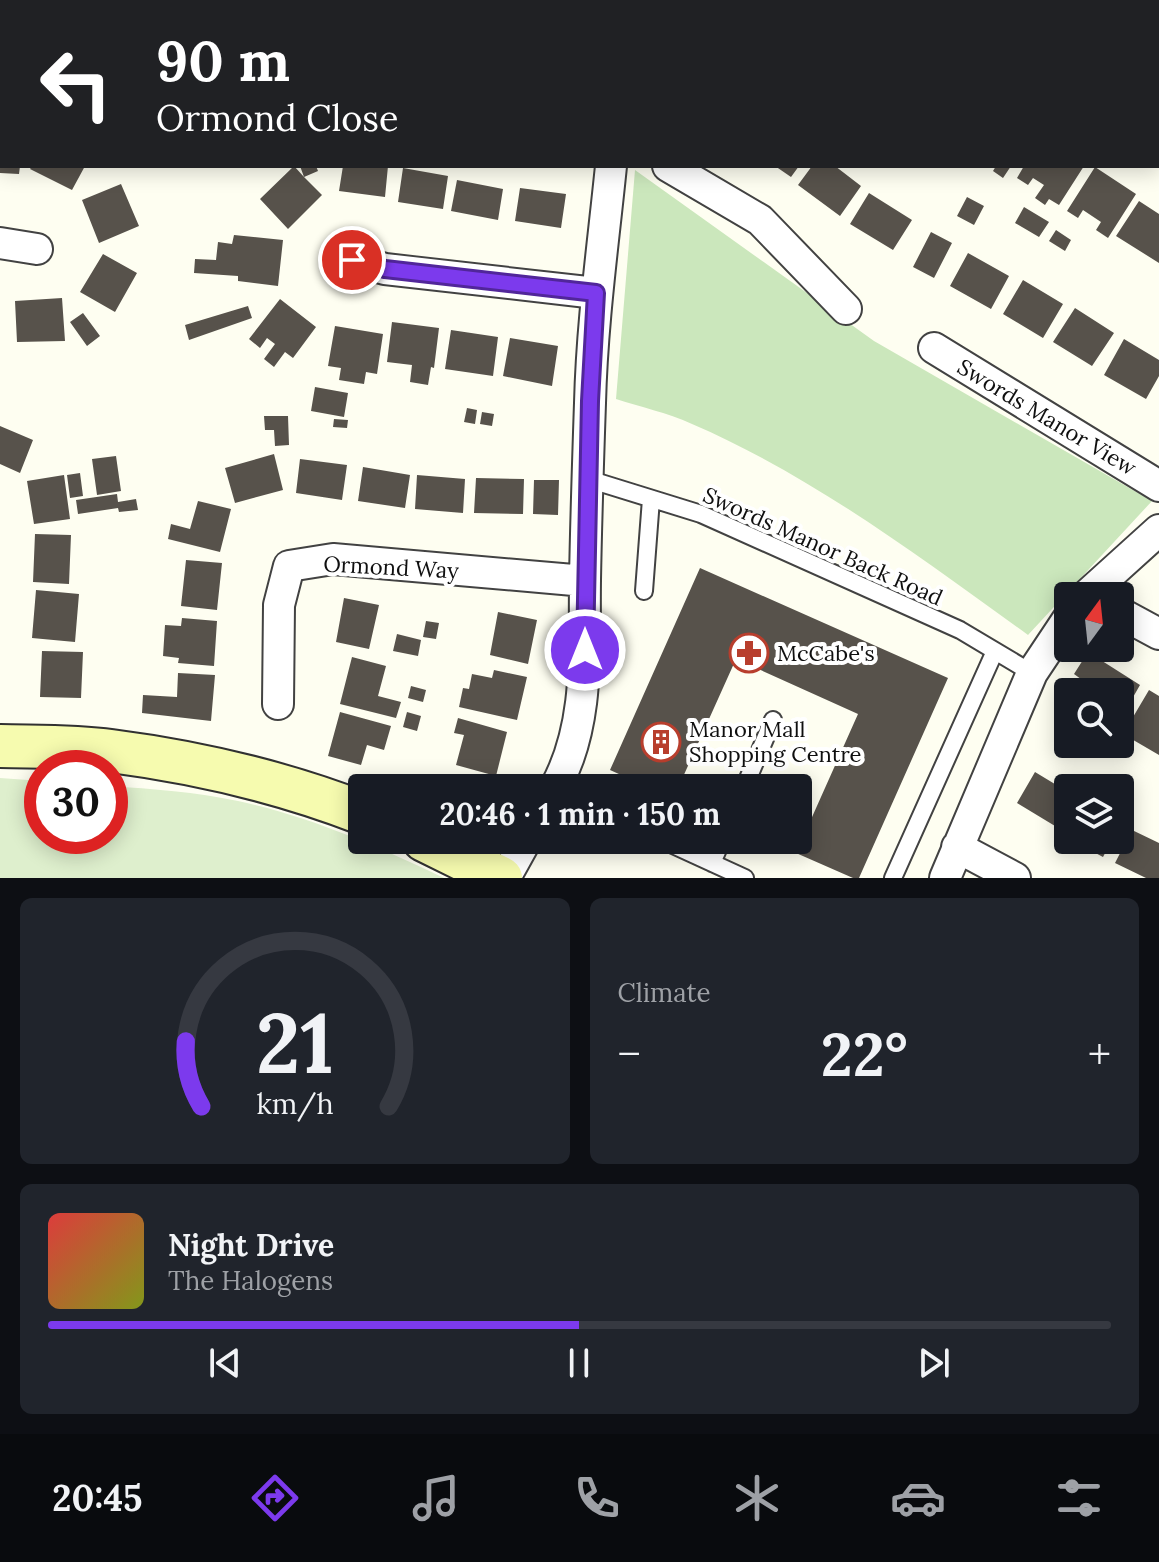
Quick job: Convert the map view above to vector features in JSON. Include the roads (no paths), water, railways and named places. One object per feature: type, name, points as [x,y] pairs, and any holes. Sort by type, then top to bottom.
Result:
[{"type":"street","points":[[563,774],[568,764],[585,673],[585,581],[596,293],[611,168]]},
{"type":"street","points":[[671,168],[760,220],[846,309]]},
{"type":"street","points":[[0,243],[37,249]]},
{"type":"street","points":[[352,260],[385,269],[596,293]]},
{"type":"street","name":"Swords Manor View","points":[[934,348],[1159,486]]},
{"type":"street","points":[[1102,582],[1159,530]]},
{"type":"street","name":"Ormond Way","points":[[278,704],[279,605],[289,566],[333,559],[585,581]]},
{"type":"street","points":[[1134,621],[1159,634]]},
{"type":"street","points":[[945,878],[1032,673],[1054,640]]},
{"type":"street","points":[[0,746],[109,750],[202,765],[348,808]]},
{"type":"street","points":[[957,847],[1015,878]]},
{"type":"street","points":[[453,854],[503,878],[518,854]]},
{"type":"lane","name":"Swords Manor Back Road","points":[[588,479],[701,514],[754,537],[960,630],[1032,673]]},
{"type":"lane","points":[[644,591],[651,499]]},
{"type":"lane","points":[[893,878],[995,651]]},
{"type":"lane","points":[[750,774],[773,720]]},
{"type":"lane","points":[[692,854],[745,878]]},
{"type":"lane","points":[[712,863],[716,854]]},
{"type":"place","name":"McCabe's","points":[[749,653]]},
{"type":"place","name":"Manor Mall Shopping Centre","points":[[661,742]]}]
